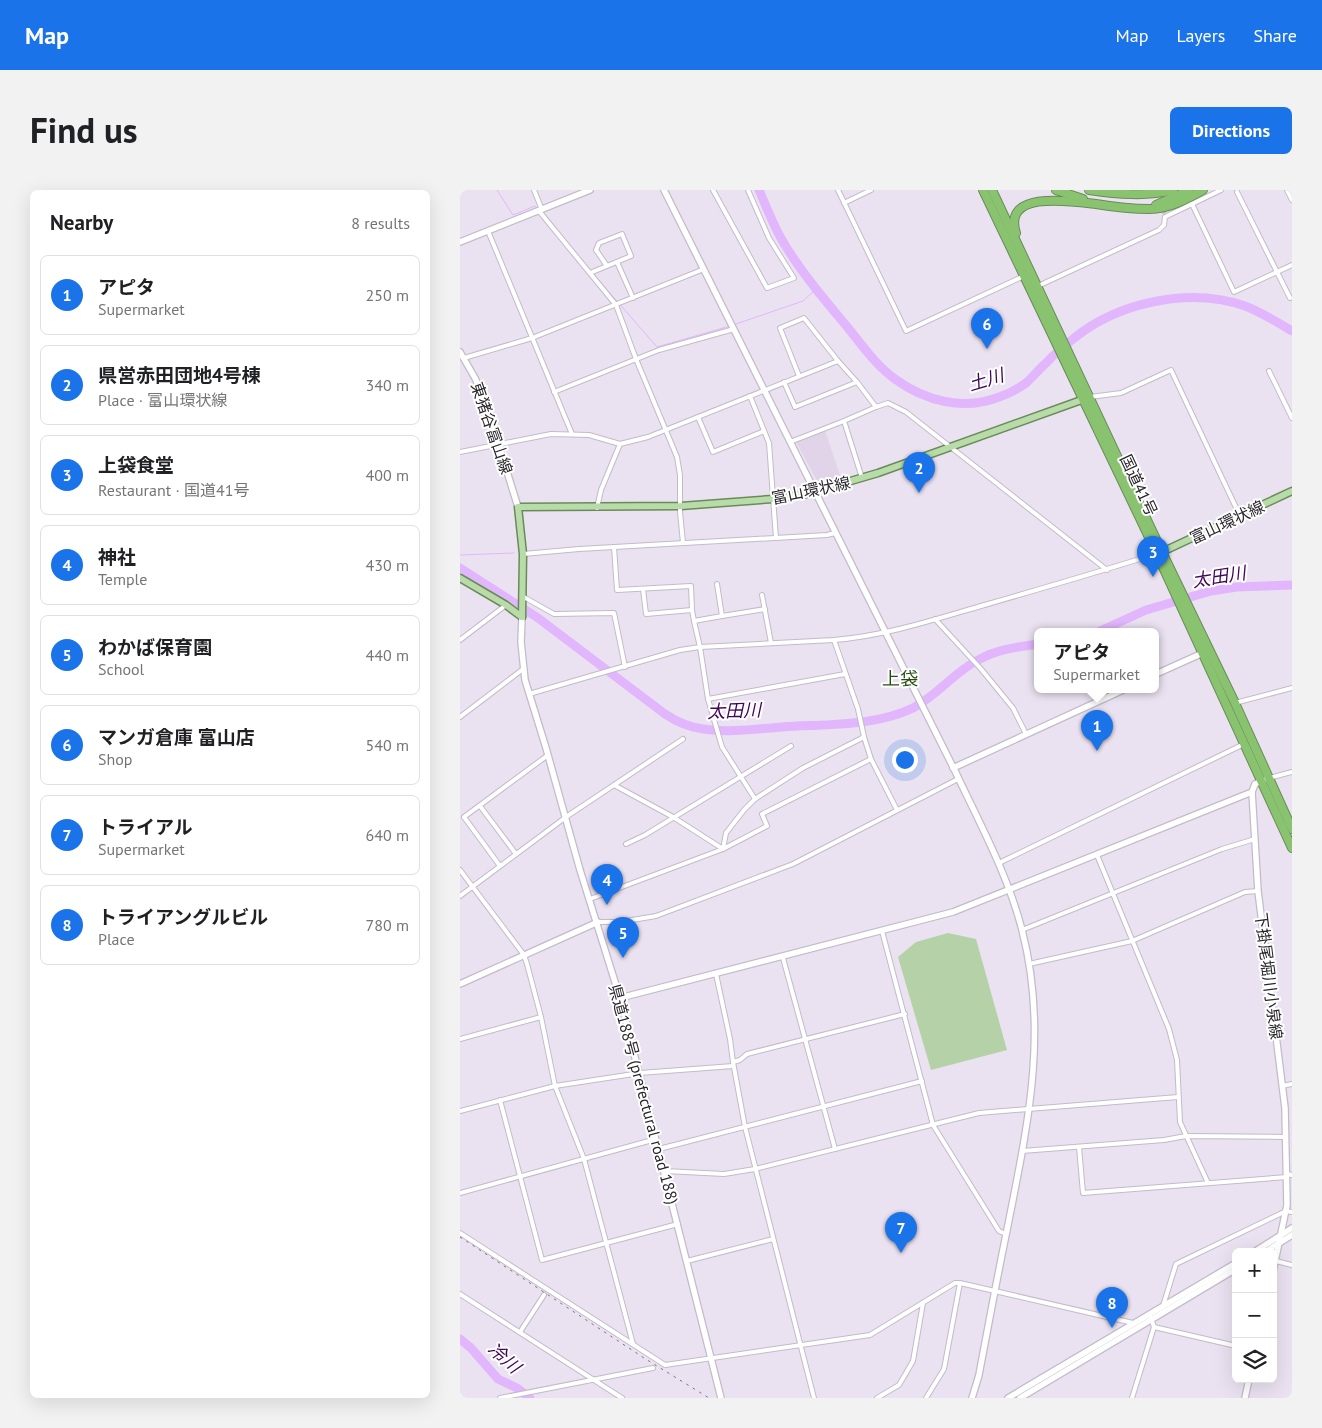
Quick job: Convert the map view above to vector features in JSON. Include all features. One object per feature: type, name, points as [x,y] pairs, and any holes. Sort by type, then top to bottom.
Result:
[{"type":"highway","name":"国道41号","points":[[983,190],[1024,276],[1053,328],[1177,589],[1206,652],[1244,744],[1292,829]]},
{"type":"highway","name":"国道41号","points":[[992,190],[1038,286],[1053,328]]},
{"type":"highway","points":[[1056,190],[1099,205]]},
{"type":"highway","points":[[1089,190],[1141,194],[1162,193],[1173,190]]},
{"type":"highway","points":[[1141,194],[1163,190]]},
{"type":"highway","points":[[1141,209],[1158,205],[1189,190]]},
{"type":"highway","points":[[1029,268],[1014,224],[1014,218],[1021,207],[1027,202],[1042,198],[1065,199],[1099,205],[1156,209],[1168,206],[1203,190]]},
{"type":"highway","name":"国道41号","points":[[1206,652],[1235,702],[1292,848]]},
{"type":"main road","name":"富山環状線","points":[[518,507],[681,506],[772,499],[815,492],[862,479],[1087,398]]},
{"type":"main road","name":"富山環状線","points":[[1159,553],[1292,491]]},
{"type":"main road","points":[[518,507],[523,554],[522,617]]},
{"type":"main road","points":[[460,578],[506,605],[522,617]]},
{"type":"street","points":[[534,190],[540,210],[616,305],[636,359],[677,457],[680,475],[680,512],[683,544]]},
{"type":"street","points":[[460,242],[590,190]]},
{"type":"street","points":[[664,190],[958,778],[999,863],[1022,930],[1033,1000],[1035,1035],[1030,1110],[979,1375],[972,1398]]},
{"type":"street","points":[[713,190],[767,288],[794,278],[769,238],[748,190]]},
{"type":"street","points":[[838,190],[906,331],[1024,276]]},
{"type":"street","points":[[844,203],[871,190]]},
{"type":"street","points":[[1038,286],[1159,230],[1164,225],[1165,216],[1221,190]]},
{"type":"street","points":[[1287,190],[1292,200]]},
{"type":"street","points":[[1237,192],[1290,298]]},
{"type":"street","points":[[1192,204],[1234,292],[1292,265]]},
{"type":"street","points":[[488,231],[572,434]]},
{"type":"street","points":[[590,273],[617,262],[631,256],[622,234],[599,243],[596,250],[607,266]]},
{"type":"street","points":[[617,262],[633,298]]},
{"type":"street","points":[[464,358],[532,338],[704,270]]},
{"type":"street","points":[[799,376],[780,328],[804,318],[876,407]]},
{"type":"street","points":[[554,392],[660,350],[722,334],[734,329]]},
{"type":"street","name":"東猪谷富山線","points":[[460,352],[485,401],[518,507]]},
{"type":"street","points":[[460,452],[551,434],[589,435],[620,444],[648,437],[838,361]]},
{"type":"street","points":[[1087,398],[1121,393],[1171,370],[1240,516]]},
{"type":"street","points":[[1269,372],[1292,418]]},
{"type":"street","points":[[784,382],[795,407],[857,382]]},
{"type":"street","points":[[750,396],[769,443],[776,538]]},
{"type":"street","points":[[790,442],[888,403],[906,412],[1106,570]]},
{"type":"street","points":[[698,417],[714,452],[764,431]]},
{"type":"street","points":[[844,421],[862,479]]},
{"type":"street","points":[[597,508],[601,490],[620,444]]},
{"type":"street","points":[[523,554],[835,533]]},
{"type":"street","points":[[614,547],[617,590],[691,586],[692,610],[708,699],[722,747],[756,799]]},
{"type":"street","points":[[529,694],[680,650],[700,647],[834,640],[856,638],[884,632],[1106,570],[1159,553]]},
{"type":"street","points":[[717,584],[722,616]]},
{"type":"street","points":[[644,589],[646,614],[692,610]]},
{"type":"street","points":[[762,595],[771,643]]},
{"type":"street","points":[[522,596],[554,614],[614,613],[626,667]]},
{"type":"street","points":[[460,640],[506,605]]},
{"type":"street","points":[[694,621],[765,609]]},
{"type":"street","name":"県道188号 (prefectural road 188)","points":[[522,617],[523,669],[529,694],[566,816],[580,870],[598,922],[620,998],[721,1398]]},
{"type":"street","points":[[935,619],[970,656],[1013,708],[1026,734]]},
{"type":"street","points":[[834,640],[860,717],[871,759],[897,810]]},
{"type":"street","points":[[1159,673],[1206,652]]},
{"type":"street","points":[[460,717],[523,669]]},
{"type":"street","points":[[708,699],[845,674]]},
{"type":"street","points":[[1235,702],[1292,688]]},
{"type":"street","points":[[953,768],[1116,693]]},
{"type":"street","points":[[723,849],[726,833],[744,810],[756,799],[803,768],[864,737]]},
{"type":"street","points":[[460,896],[566,816],[683,739]]},
{"type":"street","points":[[999,863],[1244,744]]},
{"type":"street","points":[[626,844],[790,746]]},
{"type":"street","points":[[500,866],[464,817],[548,755]]},
{"type":"street","points":[[590,899],[723,849],[767,826],[762,814],[871,759]]},
{"type":"street","points":[[620,998],[783,958],[953,912],[1252,792],[1255,784],[1292,772]]},
{"type":"street","points":[[460,984],[598,922],[620,922],[656,916],[793,864],[958,778]]},
{"type":"street","points":[[614,785],[673,817],[723,849]]},
{"type":"street","name":"下掛尾堀川小泉線","points":[[1252,792],[1258,891],[1282,1086],[1289,1175],[1289,1211],[1277,1255]]},
{"type":"street","points":[[480,806],[516,854]]},
{"type":"street","points":[[1022,930],[1222,849],[1255,839]]},
{"type":"street","points":[[1097,855],[1173,1042],[1178,1060],[1180,1122],[1208,1183]]},
{"type":"street","points":[[460,870],[524,955],[541,1017],[556,1086],[584,1159],[633,1344]]},
{"type":"street","points":[[1028,964],[1132,941],[1245,892],[1258,891]]},
{"type":"street","points":[[882,931],[933,1125],[999,1231],[1006,1234]]},
{"type":"street","points":[[783,958],[835,1149]]},
{"type":"street","points":[[716,974],[730,1039],[745,1127],[814,1398]]},
{"type":"street","points":[[460,1111],[556,1086],[640,1073],[733,1064],[747,1054],[905,1014]]},
{"type":"street","points":[[460,1040],[541,1017]]},
{"type":"street","points":[[659,1149],[922,1081]]},
{"type":"street","points":[[1282,1086],[1292,1084]]},
{"type":"street","points":[[665,1171],[724,1174],[755,1169],[979,1113],[1178,1097]]},
{"type":"street","points":[[500,1100],[542,1260],[678,1224]]},
{"type":"street","points":[[1022,1151],[1164,1140],[1186,1136],[1286,1137]]},
{"type":"street","points":[[460,1193],[656,1139]]},
{"type":"street","points":[[1079,1146],[1083,1193],[1289,1175]]},
{"type":"street","points":[[1163,1306],[1176,1264],[1289,1211]]},
{"type":"street","points":[[1261,1248],[1292,1228]]},
{"type":"street","points":[[460,1233],[665,1366],[870,1335],[955,1283],[1133,1323]]},
{"type":"street","points":[[1272,1248],[1292,1235]]},
{"type":"street","points":[[687,1261],[773,1239]]},
{"type":"street","points":[[1277,1261],[1292,1265]]},
{"type":"street","points":[[1008,1398],[1133,1323],[1150,1316],[1163,1306],[1232,1264]]},
{"type":"street","points":[[1020,1398],[1150,1316],[1232,1271]]},
{"type":"street","points":[[926,1398],[944,1369],[960,1283]]},
{"type":"street","points":[[460,1294],[622,1398]]},
{"type":"street","points":[[520,1332],[544,1295]]},
{"type":"street","points":[[877,1398],[899,1385],[913,1361],[923,1303]]},
{"type":"street","points":[[1132,1398],[1154,1327],[1150,1316]]},
{"type":"street","points":[[1154,1327],[1232,1345]]},
{"type":"street","points":[[500,1398],[653,1368]]},
{"type":"street","points":[[1245,1398],[1248,1383]]},
{"type":"shaded area","points":[[825,430],[842,481],[822,486],[817,481],[796,442]]},
{"type":"green space","points":[[948,933],[976,939],[1007,1050],[931,1070],[898,957],[916,942]]},
{"type":"waterway","points":[[497,190],[513,215],[535,206],[538,209]]},
{"type":"waterway","name":"土川","points":[[759,190],[777,232],[792,255],[813,285],[868,353],[881,367],[907,387],[945,402],[972,403],[986,401],[1017,389],[1026,383],[1058,351],[1091,326],[1132,307],[1155,301],[1178,298],[1223,300],[1251,308],[1292,331]]},
{"type":"waterway","points":[[581,260],[657,347],[730,326]]},
{"type":"waterway","points":[[733,325],[803,301],[816,289]]},
{"type":"waterway","points":[[460,555],[514,553]]},
{"type":"waterway","name":"太田川","points":[[460,568],[538,618],[665,714],[683,724],[703,729],[742,730],[849,724],[882,719],[922,703],[962,670],[987,656],[1008,649],[1034,645]]},
{"type":"waterway","name":"太田川","points":[[1107,628],[1146,610],[1211,591],[1237,587],[1292,585]]},
{"type":"waterway","name":"冷川","points":[[460,1339],[471,1348],[498,1379],[517,1388],[530,1398]]},
{"type":"tunnel","points":[[1160,192],[1164,214]]},
{"type":"railway","points":[[460,1237],[644,1358],[709,1398]]},
{"type":"place","name":"マンガ倉庫 富山店","points":[[987,349]]},
{"type":"place","name":"県営赤田団地4号棟","points":[[919,493]]},
{"type":"place","name":"上袋食堂","points":[[1153,577]]},
{"type":"place","name":"アピタ","points":[[1097,751]]},
{"type":"place","name":"神社","points":[[607,905]]},
{"type":"place","name":"わかば保育園","points":[[623,958]]},
{"type":"place","name":"トライアル","points":[[901,1253]]},
{"type":"place","name":"トライアングルビル","points":[[1112,1328]]},
{"type":"district","name":"上袋","points":[[900,679]]}]
